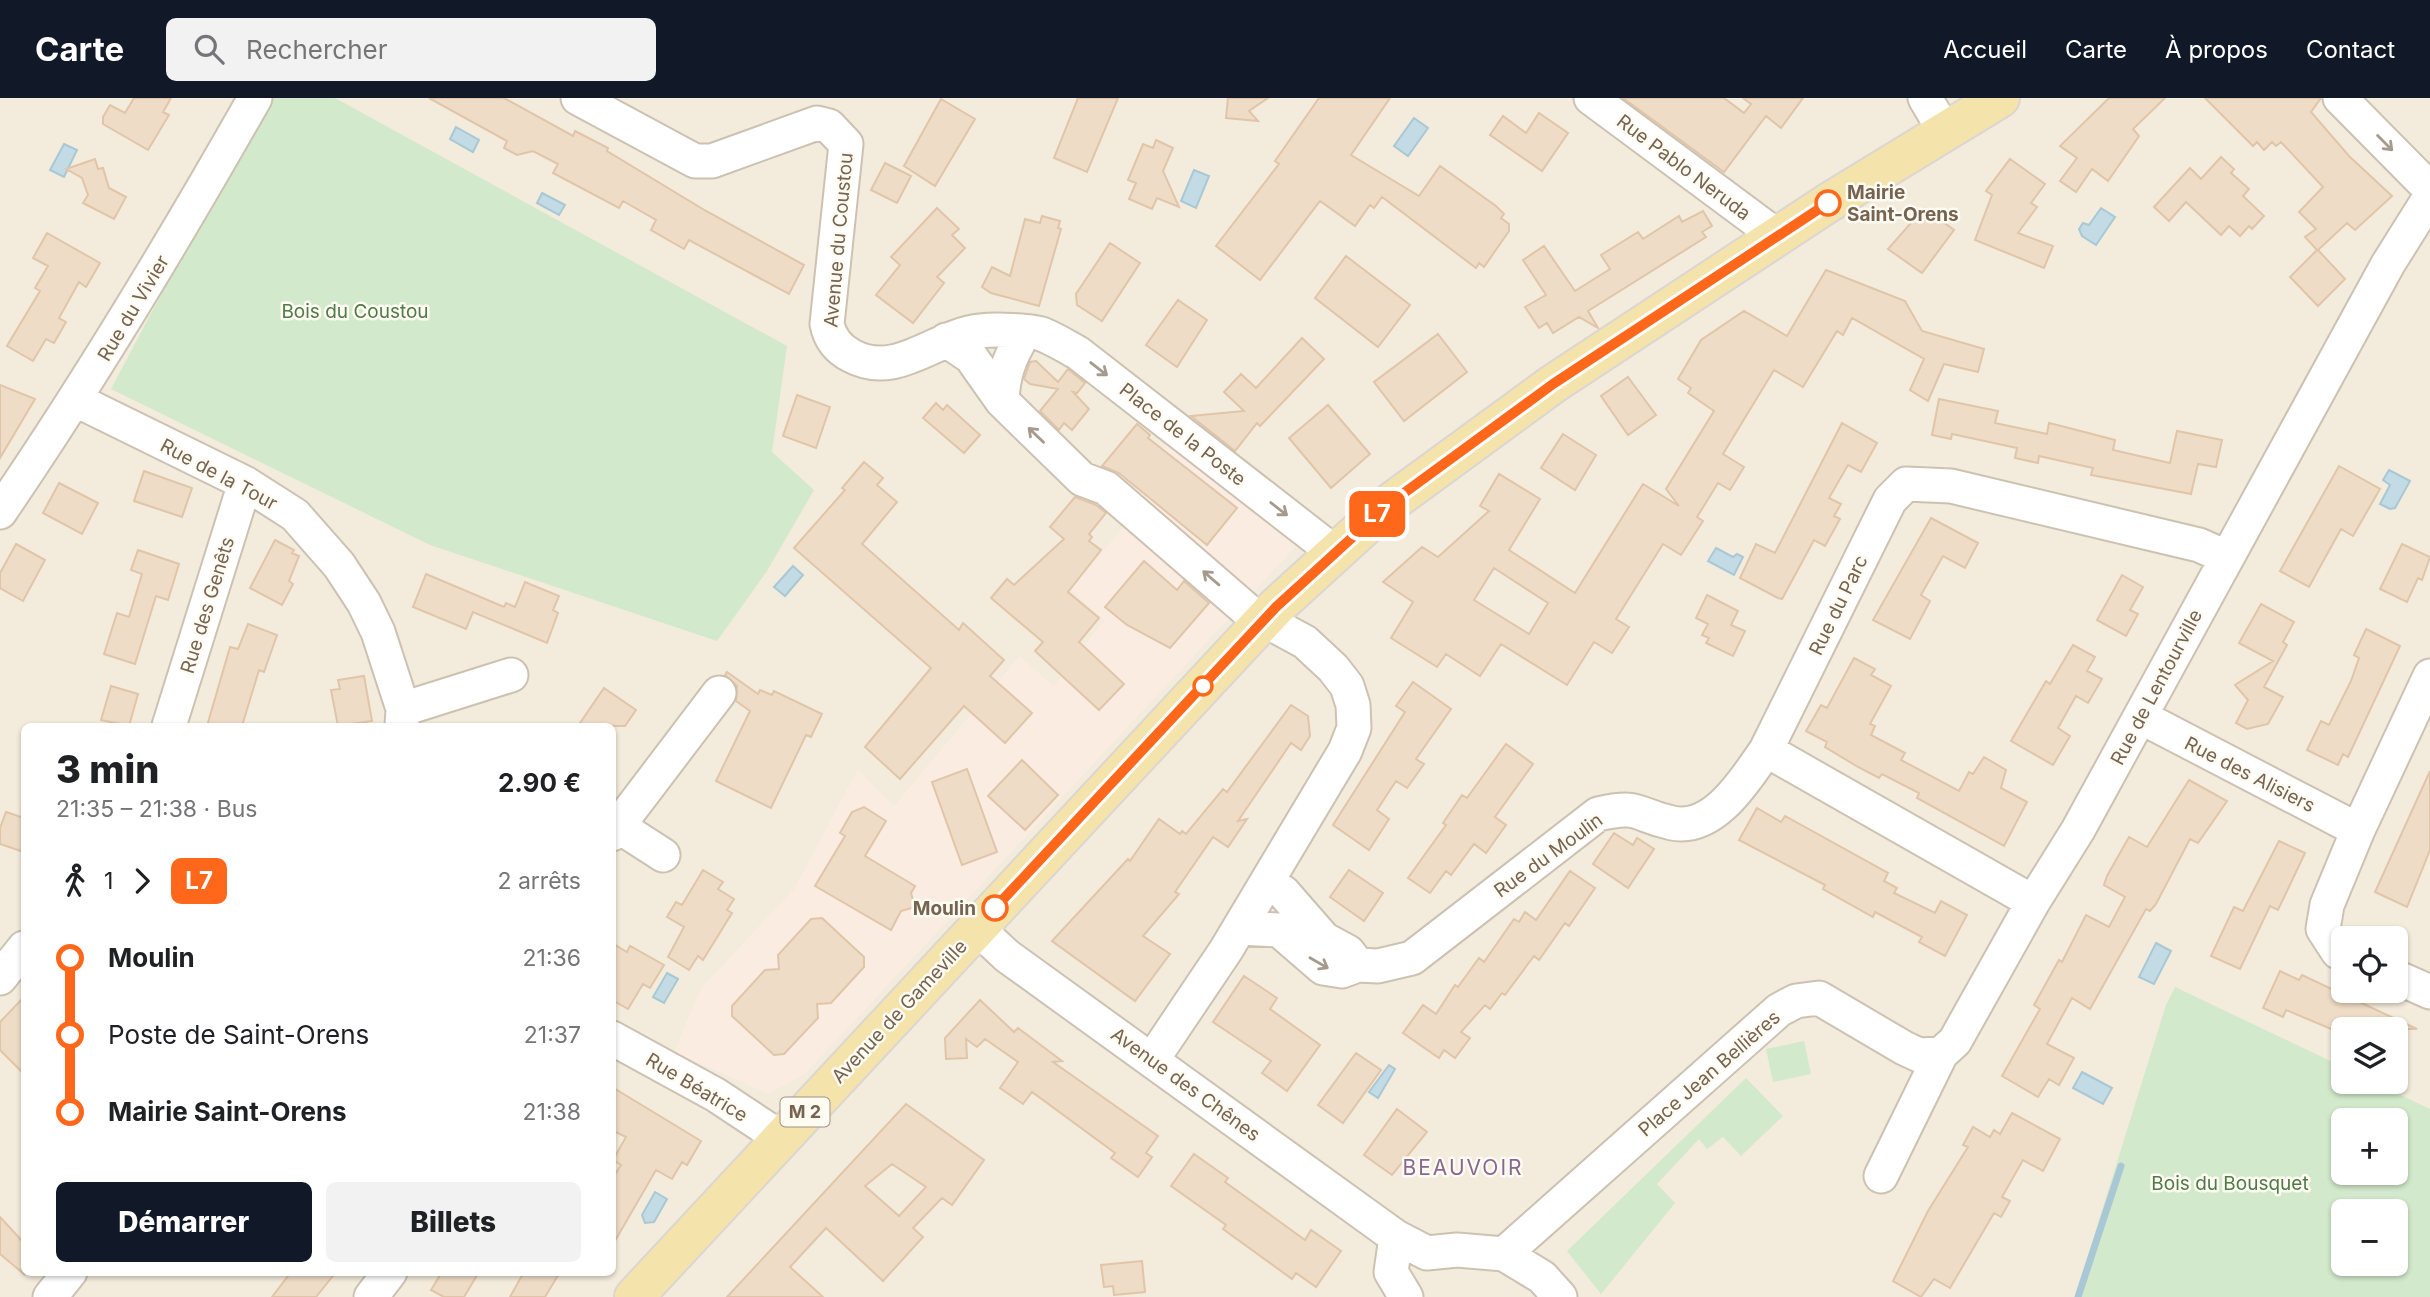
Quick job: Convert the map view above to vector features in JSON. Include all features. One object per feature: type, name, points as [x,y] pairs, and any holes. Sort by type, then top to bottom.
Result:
[{"type":"main road","name":"Avenue de Gameville","points":[[634,1297],[1265,620],[1334,552],[1440,464],[1553,384],[1955,115],[2000,98]]},
{"type":"street","name":"Rue du Vivier","points":[[0,512],[76,400],[174,240],[255,98]]},
{"type":"street","name":"Avenue du Coustou","points":[[578,98],[695,161],[712,162],[808,124],[829,126],[846,144],[827,324],[830,338],[845,352],[877,365],[897,363],[946,340]]},
{"type":"street","name":"Rue Pablo Neruda","points":[[1591,98],[1777,236]]},
{"type":"street","points":[[1925,98],[1955,115]]},
{"type":"street","points":[[2340,98],[2430,189]]},
{"type":"street","name":"Rue de Lentourville","points":[[1881,1176],[1941,1054],[1955,1041],[2033,902],[2078,830],[2388,264],[2430,197]]},
{"type":"street","name":"Place de la Poste","points":[[946,340],[980,331],[1042,334],[1078,353],[1334,552]]},
{"type":"street","points":[[1002,401],[1006,366],[1024,333]]},
{"type":"street","points":[[946,340],[971,357],[1002,401],[1082,478],[1106,488],[1238,602],[1306,642],[1333,668],[1347,687],[1353,705],[1354,728],[1345,751],[1240,928],[1152,1060]]},
{"type":"street","name":"Rue de la Tour","points":[[76,400],[245,483],[295,515],[339,565],[364,603],[378,632],[403,717]]},
{"type":"street","name":"Rue des Genêts","points":[[170,723],[245,483]]},
{"type":"street","name":"Rue du Parc","points":[[1766,750],[1890,500],[1906,484],[1951,486],[2199,545],[2226,558]]},
{"type":"street","points":[[403,717],[511,675]]},
{"type":"street","points":[[2331,941],[2323,929],[2327,905],[2358,830],[2430,676]]},
{"type":"street","points":[[616,829],[719,693]]},
{"type":"street","name":"Rue des Alisiers","points":[[2141,717],[2358,830]]},
{"type":"street","points":[[1766,750],[2033,902]]},
{"type":"street","name":"Rue du Moulin","points":[[1279,930],[1323,968],[1342,971],[1358,965],[1378,966],[1412,958],[1598,814],[1626,808],[1672,823],[1692,822],[1718,809],[1741,785],[1766,750]]},
{"type":"street","points":[[616,831],[663,855]]},
{"type":"street","points":[[1240,928],[1279,930],[1284,856]]},
{"type":"street","points":[[1283,892],[1324,939],[1348,952],[1358,965]]},
{"type":"street","name":"Avenue des Chênes","points":[[977,928],[1007,956],[1396,1237],[1427,1253]]},
{"type":"street","points":[[0,978],[21,952]]},
{"type":"street","points":[[2408,982],[2430,992]]},
{"type":"street","name":"Place Jean Bellières","points":[[1504,1254],[1779,1010],[1796,1001],[1819,998],[1904,1048],[1930,1056],[1941,1054]]},
{"type":"street","name":"Rue Béatrice","points":[[616,1040],[716,1095],[781,1138]]},
{"type":"street","points":[[1396,1237],[1391,1272],[1406,1297]]},
{"type":"street","points":[[1406,1297],[1413,1272],[1427,1253],[1457,1250],[1504,1254],[1542,1277],[1560,1297]]},
{"type":"street","points":[[50,1297],[67,1276]]},
{"type":"street","points":[[371,1297],[387,1276]]},
{"type":"shaded area","points":[[0,98],[2430,98],[2430,1297],[0,1297]]},
{"type":"shaded area","points":[[1168,442],[1297,545],[806,1073],[769,1094],[674,1052],[701,988],[794,889],[858,769],[894,806],[1019,656],[1054,686],[1104,620],[1071,590],[1126,524],[1113,514]]},
{"type":"green space","name":"Bois du Coustou","points":[[265,98],[335,98],[787,346],[772,452],[814,490],[767,571],[717,641],[430,545],[111,389]]},
{"type":"green space","name":"Bois du Bousquet","points":[[2175,987],[2331,1061],[2331,1094],[2398,1094],[2430,1109],[2430,1297],[2075,1297],[2166,1005]]},
{"type":"green space","points":[[1804,1041],[1811,1074],[1773,1082],[1766,1049]]},
{"type":"green space","points":[[1746,1078],[1783,1116],[1741,1156],[1723,1137],[1707,1149],[1699,1139],[1657,1184],[1675,1203],[1601,1294],[1567,1251]]},
{"type":"water","points":[[1414,118],[1428,128],[1408,156],[1394,146]]},
{"type":"water","points":[[456,127],[479,140],[473,152],[450,139]]},
{"type":"water","points":[[64,144],[77,150],[64,177],[50,170]]},
{"type":"water","points":[[1194,170],[1209,176],[1196,208],[1181,201]]},
{"type":"water","points":[[542,193],[565,205],[559,215],[537,203]]},
{"type":"water","points":[[2101,208],[2115,217],[2096,245],[2082,236],[2079,229],[2083,223],[2089,225]]},
{"type":"water","points":[[2389,470],[2410,481],[2395,508],[2390,509],[2380,504],[2390,485],[2383,480]]},
{"type":"water","points":[[1716,548],[1733,557],[1737,554],[1743,557],[1734,575],[1708,561]]},
{"type":"water","points":[[793,566],[803,575],[785,596],[774,587]]},
{"type":"water","points":[[2156,943],[2171,951],[2154,984],[2139,977]]},
{"type":"water","points":[[667,973],[678,979],[664,1003],[653,997]]},
{"type":"water","points":[[1389,1065],[1395,1069],[1378,1098],[1369,1092]]},
{"type":"water","points":[[2082,1072],[2112,1088],[2103,1104],[2073,1088]]},
{"type":"water","points":[[655,1192],[667,1199],[654,1222],[645,1223],[642,1215]]},
{"type":"building","points":[[134,98],[171,98],[163,112],[169,115],[148,150],[103,124],[103,117],[110,105],[125,113]]},
{"type":"building","points":[[429,98],[504,98],[573,136],[575,131],[608,148],[607,151],[706,211],[804,265],[789,294],[689,240],[684,249],[651,230],[656,220],[623,201],[619,208],[553,173],[558,164],[533,151],[517,155],[504,148],[507,141]]},
{"type":"building","points":[[1078,98],[1118,98],[1087,172],[1054,158]]},
{"type":"building","points":[[1228,98],[1268,98],[1249,111],[1258,121],[1226,118]]},
{"type":"building","points":[[1319,98],[1390,98],[1351,155],[1419,196],[1440,166],[1504,214],[1501,218],[1509,224],[1509,231],[1484,267],[1479,263],[1476,268],[1382,197],[1374,208],[1370,205],[1355,226],[1320,201],[1260,280],[1216,246],[1279,164],[1275,161]]},
{"type":"building","points":[[1623,98],[1724,98],[1744,113],[1751,104],[1743,98],[1803,98],[1781,128],[1766,116],[1724,172]]},
{"type":"building","points":[[2109,98],[2165,98],[2133,129],[2139,136],[2108,181],[2092,169],[2076,192],[2060,181],[2077,158],[2060,146]]},
{"type":"building","points":[[2205,98],[2321,98],[2311,112],[2349,156],[2392,196],[2355,230],[2347,223],[2318,250],[2345,279],[2318,306],[2290,277],[2317,250],[2305,237],[2316,229],[2299,212],[2323,187],[2281,142],[2276,146],[2272,142],[2264,150],[2257,142],[2253,146]]},
{"type":"building","points":[[941,99],[975,119],[935,186],[904,166]]},
{"type":"building","points":[[1539,113],[1568,133],[1542,171],[1490,135],[1503,116],[1526,133]]},
{"type":"building","points":[[1156,140],[1173,148],[1163,171],[1179,207],[1157,198],[1152,209],[1129,199],[1136,183],[1128,180],[1143,144],[1153,148]]},
{"type":"building","points":[[2221,157],[2234,169],[2231,173],[2249,189],[2243,196],[2264,216],[2252,229],[2249,226],[2240,236],[2229,226],[2221,235],[2186,202],[2169,221],[2154,207],[2190,168],[2201,179]]},
{"type":"building","points":[[95,159],[98,169],[103,168],[109,188],[126,197],[114,219],[83,203],[88,195],[82,178],[66,169]]},
{"type":"building","points":[[2010,159],[2045,184],[2031,203],[2037,207],[2018,233],[2053,246],[2044,268],[1975,240],[1992,195],[1986,191]]},
{"type":"building","points":[[885,163],[911,176],[897,203],[871,190]]},
{"type":"building","points":[[937,208],[959,229],[952,235],[965,248],[937,277],[944,283],[913,323],[876,295],[900,265],[891,257]]},
{"type":"building","points":[[1924,208],[1954,230],[1922,273],[1888,249]]},
{"type":"building","points":[[1703,211],[1712,226],[1702,232],[1706,237],[1588,311],[1598,328],[1579,317],[1553,333],[1547,323],[1539,328],[1525,307],[1546,295],[1523,260],[1544,246],[1575,291],[1610,269],[1601,255],[1638,232],[1643,239],[1679,216],[1682,222]]},
{"type":"building","points":[[1042,216],[1060,221],[1058,228],[1061,229],[1039,306],[991,293],[982,287],[992,267],[1010,276],[1025,219],[1040,223]]},
{"type":"building","points":[[47,233],[100,263],[86,287],[79,282],[59,318],[66,322],[54,343],[46,339],[33,361],[7,346],[40,291],[35,288],[48,266],[33,258]]},
{"type":"building","points":[[1110,243],[1140,263],[1102,321],[1077,305],[1076,294]]},
{"type":"building","points":[[1346,256],[1410,305],[1378,347],[1315,298]]},
{"type":"building","points":[[1826,270],[1905,301],[1922,331],[1984,349],[1978,372],[1944,364],[1928,401],[1910,390],[1924,359],[1852,318],[1843,335],[1837,331],[1803,387],[1774,370],[1723,454],[1744,467],[1730,490],[1718,483],[1697,517],[1703,521],[1681,555],[1663,544],[1616,619],[1629,627],[1612,653],[1594,642],[1567,685],[1501,644],[1480,676],[1446,654],[1437,667],[1391,638],[1413,602],[1383,582],[1422,547],[1438,557],[1489,511],[1480,506],[1499,474],[1540,499],[1509,550],[1575,593],[1643,484],[1679,506],[1666,489],[1714,411],[1688,393],[1691,388],[1678,379],[1701,340],[1744,311],[1787,336]],"holes":[[[1494,568],[1548,603],[1529,634],[1474,600]]]},
{"type":"building","points":[[1178,300],[1207,320],[1177,367],[1146,345]]},
{"type":"building","points":[[1438,334],[1467,372],[1404,421],[1374,382]]},
{"type":"building","points":[[1302,338],[1324,359],[1260,426],[1257,423],[1235,451],[1191,416],[1244,411],[1224,392],[1241,374],[1256,388]]},
{"type":"building","points":[[1036,361],[1058,382],[1068,369],[1085,383],[1077,393],[1073,392],[1089,409],[1072,430],[1064,423],[1059,430],[1040,411],[1058,389],[1030,384],[1024,379],[1030,362]]},
{"type":"building","points":[[1628,377],[1656,415],[1628,435],[1601,396]]},
{"type":"building","points":[[0,385],[35,399],[0,458]]},
{"type":"building","points":[[797,395],[830,407],[816,448],[783,436]]},
{"type":"building","points":[[1939,399],[1998,411],[1995,423],[2047,434],[2049,423],[2115,440],[2113,450],[2170,463],[2177,431],[2222,440],[2216,467],[2198,464],[2191,494],[2091,475],[2093,468],[2039,456],[2038,463],[2015,458],[2017,448],[1952,434],[1951,439],[1932,435]]},
{"type":"building","points":[[936,403],[943,410],[947,405],[980,435],[964,453],[923,418]]},
{"type":"building","points":[[1328,405],[1370,454],[1331,488],[1289,438]]},
{"type":"building","points":[[1842,423],[1877,443],[1861,472],[1848,465],[1829,498],[1841,504],[1834,516],[1840,519],[1825,546],[1814,540],[1782,599],[1778,598],[1740,578],[1756,544],[1775,553]]},
{"type":"building","points":[[1137,424],[1150,435],[1148,438],[1237,508],[1207,545],[1119,473],[1102,466]]},
{"type":"building","points":[[1563,434],[1596,455],[1575,490],[1541,468]]},
{"type":"building","points":[[864,462],[883,478],[877,485],[897,502],[862,544],[959,630],[963,623],[1004,660],[990,676],[1032,713],[1005,743],[964,706],[900,779],[865,747],[931,668],[794,548],[845,490],[842,488]]},
{"type":"building","points":[[2339,466],[2380,489],[2353,536],[2341,529],[2309,587],[2280,571]]},
{"type":"building","points":[[144,471],[192,488],[182,517],[134,501]]},
{"type":"building","points":[[59,483],[98,503],[82,534],[43,513]]},
{"type":"building","points":[[1075,497],[1096,505],[1106,513],[1089,534],[1092,537],[1089,541],[1101,550],[1068,592],[1099,618],[1079,642],[1124,684],[1099,710],[1035,651],[1043,642],[991,598],[1007,579],[1014,585],[1064,539],[1050,527]]},
{"type":"building","points":[[1931,518],[1978,543],[1965,568],[1943,556],[1921,595],[1930,601],[1910,639],[1873,620]]},
{"type":"building","points":[[275,540],[294,550],[292,553],[299,556],[289,581],[293,584],[282,605],[250,588]]},
{"type":"building","points":[[16,544],[45,560],[23,601],[0,588],[0,573]]},
{"type":"building","points":[[2402,544],[2430,557],[2422,580],[2418,578],[2407,602],[2380,589]]},
{"type":"building","points":[[138,550],[179,564],[168,600],[156,596],[135,664],[104,654],[117,613],[129,617],[142,574],[131,570]]},
{"type":"building","points":[[1144,561],[1177,590],[1184,581],[1209,603],[1170,648],[1127,625],[1105,607]]},
{"type":"building","points":[[426,574],[504,607],[506,603],[515,607],[525,582],[559,596],[553,610],[558,613],[547,643],[473,612],[466,629],[413,607]]},
{"type":"building","points":[[2122,575],[2143,587],[2130,610],[2138,614],[2126,636],[2097,620]]},
{"type":"building","points":[[1707,595],[1738,611],[1731,625],[1745,631],[1733,656],[1706,643],[1709,638],[1702,635],[1708,624],[1696,618]]},
{"type":"building","points":[[2261,604],[2294,622],[2283,642],[2287,645],[2264,687],[2283,697],[2268,724],[2247,729],[2236,723],[2248,700],[2235,685],[2273,661],[2239,643]]},
{"type":"building","points":[[248,624],[277,635],[264,672],[259,670],[243,723],[208,723],[230,647],[238,649]]},
{"type":"building","points":[[2366,629],[2400,646],[2348,757],[2343,754],[2338,765],[2307,750],[2321,721],[2329,725],[2351,681],[2359,658],[2354,655]]},
{"type":"building","points":[[2073,645],[2095,657],[2087,671],[2102,679],[2088,703],[2076,696],[2058,728],[2070,736],[2053,765],[2011,741],[2046,681],[2050,684]]},
{"type":"building","points":[[1854,658],[1875,669],[1871,675],[1891,686],[1870,724],[1875,726],[1871,735],[1905,753],[1901,760],[1959,791],[1969,772],[1973,774],[1984,757],[2006,770],[2001,788],[2027,802],[2004,846],[1917,798],[1919,793],[1882,774],[1879,778],[1858,767],[1825,747],[1827,742],[1806,731],[1821,705],[1827,708]]},
{"type":"building","points":[[727,672],[758,694],[760,690],[772,695],[774,691],[822,714],[811,737],[806,735],[771,808],[716,781],[750,711],[736,701],[737,686],[725,675]]},
{"type":"building","points":[[364,676],[372,721],[337,723],[331,690],[340,689],[338,680]]},
{"type":"building","points":[[1413,682],[1451,709],[1416,759],[1424,764],[1407,788],[1396,781],[1377,810],[1389,819],[1369,850],[1333,825],[1405,712],[1396,706]]},
{"type":"building","points":[[111,686],[138,694],[130,723],[101,720]]},
{"type":"building","points":[[604,688],[636,710],[625,726],[616,726],[616,723],[580,723]]},
{"type":"building","points":[[1291,705],[1308,716],[1310,736],[1301,750],[1291,743],[1238,821],[1247,819],[1228,847],[1213,837],[1175,892],[1179,894],[1143,936],[1170,954],[1135,1001],[1052,941],[1128,859],[1130,861],[1159,819],[1180,834],[1182,831],[1186,834],[1223,789],[1227,792]]},
{"type":"building","points":[[1506,744],[1533,764],[1495,817],[1506,825],[1486,853],[1474,844],[1451,875],[1446,871],[1430,893],[1408,878],[1446,825],[1443,823],[1462,795],[1467,798]]},
{"type":"building","points":[[1022,760],[1058,795],[1025,830],[988,796]]},
{"type":"building","points":[[967,769],[997,852],[962,865],[932,782]]},
{"type":"building","points":[[2430,771],[2430,850],[2407,907],[2375,892]]},
{"type":"building","points":[[2189,780],[2227,801],[2198,843],[2190,839],[2156,904],[2150,911],[2146,909],[2090,1009],[2072,998],[2047,1044],[2074,1058],[2059,1085],[2049,1079],[2038,1097],[2002,1076],[2040,1009],[2034,1005],[2059,960],[2062,962],[2086,915],[2109,927],[2125,897],[2104,885],[2107,876],[2129,837],[2147,847]]},
{"type":"building","points":[[864,807],[886,821],[865,856],[915,886],[911,893],[915,907],[901,911],[891,930],[815,886],[845,836],[840,833],[852,812]]},
{"type":"building","points":[[1757,808],[1781,822],[1785,816],[1888,873],[1884,881],[1897,888],[1894,893],[1935,913],[1941,901],[1967,915],[1945,956],[1919,942],[1922,937],[1875,912],[1873,917],[1823,889],[1825,885],[1739,840]]},
{"type":"building","points":[[6,812],[21,817],[21,851],[0,844],[0,828]]},
{"type":"building","points":[[1614,833],[1633,845],[1637,838],[1654,849],[1628,888],[1593,864]]},
{"type":"building","points":[[2279,841],[2305,853],[2278,910],[2270,906],[2240,969],[2211,956],[2234,907],[2243,911]]},
{"type":"building","points":[[703,870],[723,882],[718,889],[734,899],[727,910],[732,913],[703,960],[698,956],[689,970],[668,957],[684,927],[667,917],[676,902],[682,905]]},
{"type":"building","points":[[1349,870],[1383,893],[1364,921],[1330,897]]},
{"type":"building","points":[[1570,871],[1595,888],[1569,926],[1565,923],[1539,960],[1534,956],[1505,995],[1502,993],[1490,1009],[1485,1005],[1461,1032],[1470,1038],[1455,1058],[1444,1050],[1439,1058],[1403,1033],[1423,1005],[1436,1014],[1455,985],[1458,987],[1479,958],[1484,962],[1514,919],[1519,922],[1525,912],[1536,920]]},
{"type":"building","points":[[822,918],[864,957],[864,967],[831,1003],[817,1004],[818,1018],[784,1054],[774,1055],[732,1016],[732,1006],[765,970],[779,969],[778,955],[811,919]]},
{"type":"building","points":[[616,945],[627,952],[630,946],[664,965],[650,988],[643,984],[628,1009],[616,1002]]},
{"type":"building","points":[[2280,971],[2299,980],[2302,975],[2331,989],[2331,1003],[2362,1003],[2391,1017],[2331,1017],[2331,1029],[2286,1010],[2283,1017],[2263,1008]]},
{"type":"building","points":[[1244,976],[1277,998],[1270,1009],[1320,1045],[1287,1091],[1262,1073],[1271,1061],[1213,1022]]},
{"type":"building","points":[[21,1000],[21,1071],[0,1050],[0,1022]]},
{"type":"building","points":[[980,1000],[1014,1032],[1018,1028],[1062,1061],[1053,1062],[1158,1136],[1146,1153],[1152,1157],[1138,1177],[1111,1158],[1115,1153],[1032,1092],[1023,1104],[1000,1088],[1018,1062],[985,1039],[977,1047],[966,1039],[967,1058],[946,1059],[945,1038]]},
{"type":"building","points":[[1356,1053],[1381,1070],[1343,1123],[1318,1105]]},
{"type":"building","points":[[616,1089],[701,1141],[687,1165],[682,1162],[672,1179],[656,1170],[616,1239],[616,1173],[621,1165],[616,1162],[616,1155],[626,1137],[616,1132]]},
{"type":"building","points":[[906,1104],[984,1160],[952,1205],[942,1198],[913,1228],[923,1237],[883,1281],[826,1228],[790,1267],[823,1297],[727,1297]],"holes":[[[892,1164],[926,1187],[899,1216],[865,1186]]]},
{"type":"building","points":[[1397,1109],[1427,1132],[1392,1175],[1364,1155]]},
{"type":"building","points":[[2012,1113],[2060,1139],[2043,1171],[2023,1160],[2002,1197],[2010,1201],[2001,1217],[1994,1213],[1950,1288],[1934,1279],[1921,1297],[1893,1281],[1928,1211],[1968,1147],[1963,1145],[1973,1127],[1990,1137],[1994,1130],[2000,1134]]},
{"type":"building","points":[[1194,1154],[1228,1178],[1225,1182],[1305,1240],[1311,1230],[1341,1251],[1316,1287],[1296,1273],[1292,1279],[1223,1229],[1226,1225],[1171,1186]]},
{"type":"building","points":[[0,1217],[21,1240],[21,1272],[0,1254]]},
{"type":"building","points":[[1142,1261],[1145,1292],[1114,1295],[1113,1286],[1104,1287],[1101,1265]]},
{"type":"building","points":[[288,1276],[333,1276],[316,1297],[272,1297]]},
{"type":"building","points":[[440,1276],[477,1276],[464,1297],[444,1297],[431,1290]]},
{"type":"building","points":[[522,1276],[558,1276],[545,1297],[510,1297]]},
{"type":"waterway","points":[[2078,1297],[2121,1166]]},
{"type":"bus line","name":"L7","points":[[995,908],[1276,607],[1389,504],[1440,464],[1553,384],[1828,203]]},
{"type":"place","name":"Mairie Saint-Orens","points":[[1828,203]]},
{"type":"place","name":"Moulin","points":[[995,908]]},
{"type":"district","name":"BEAUVOIR","points":[[1463,1168]]}]
